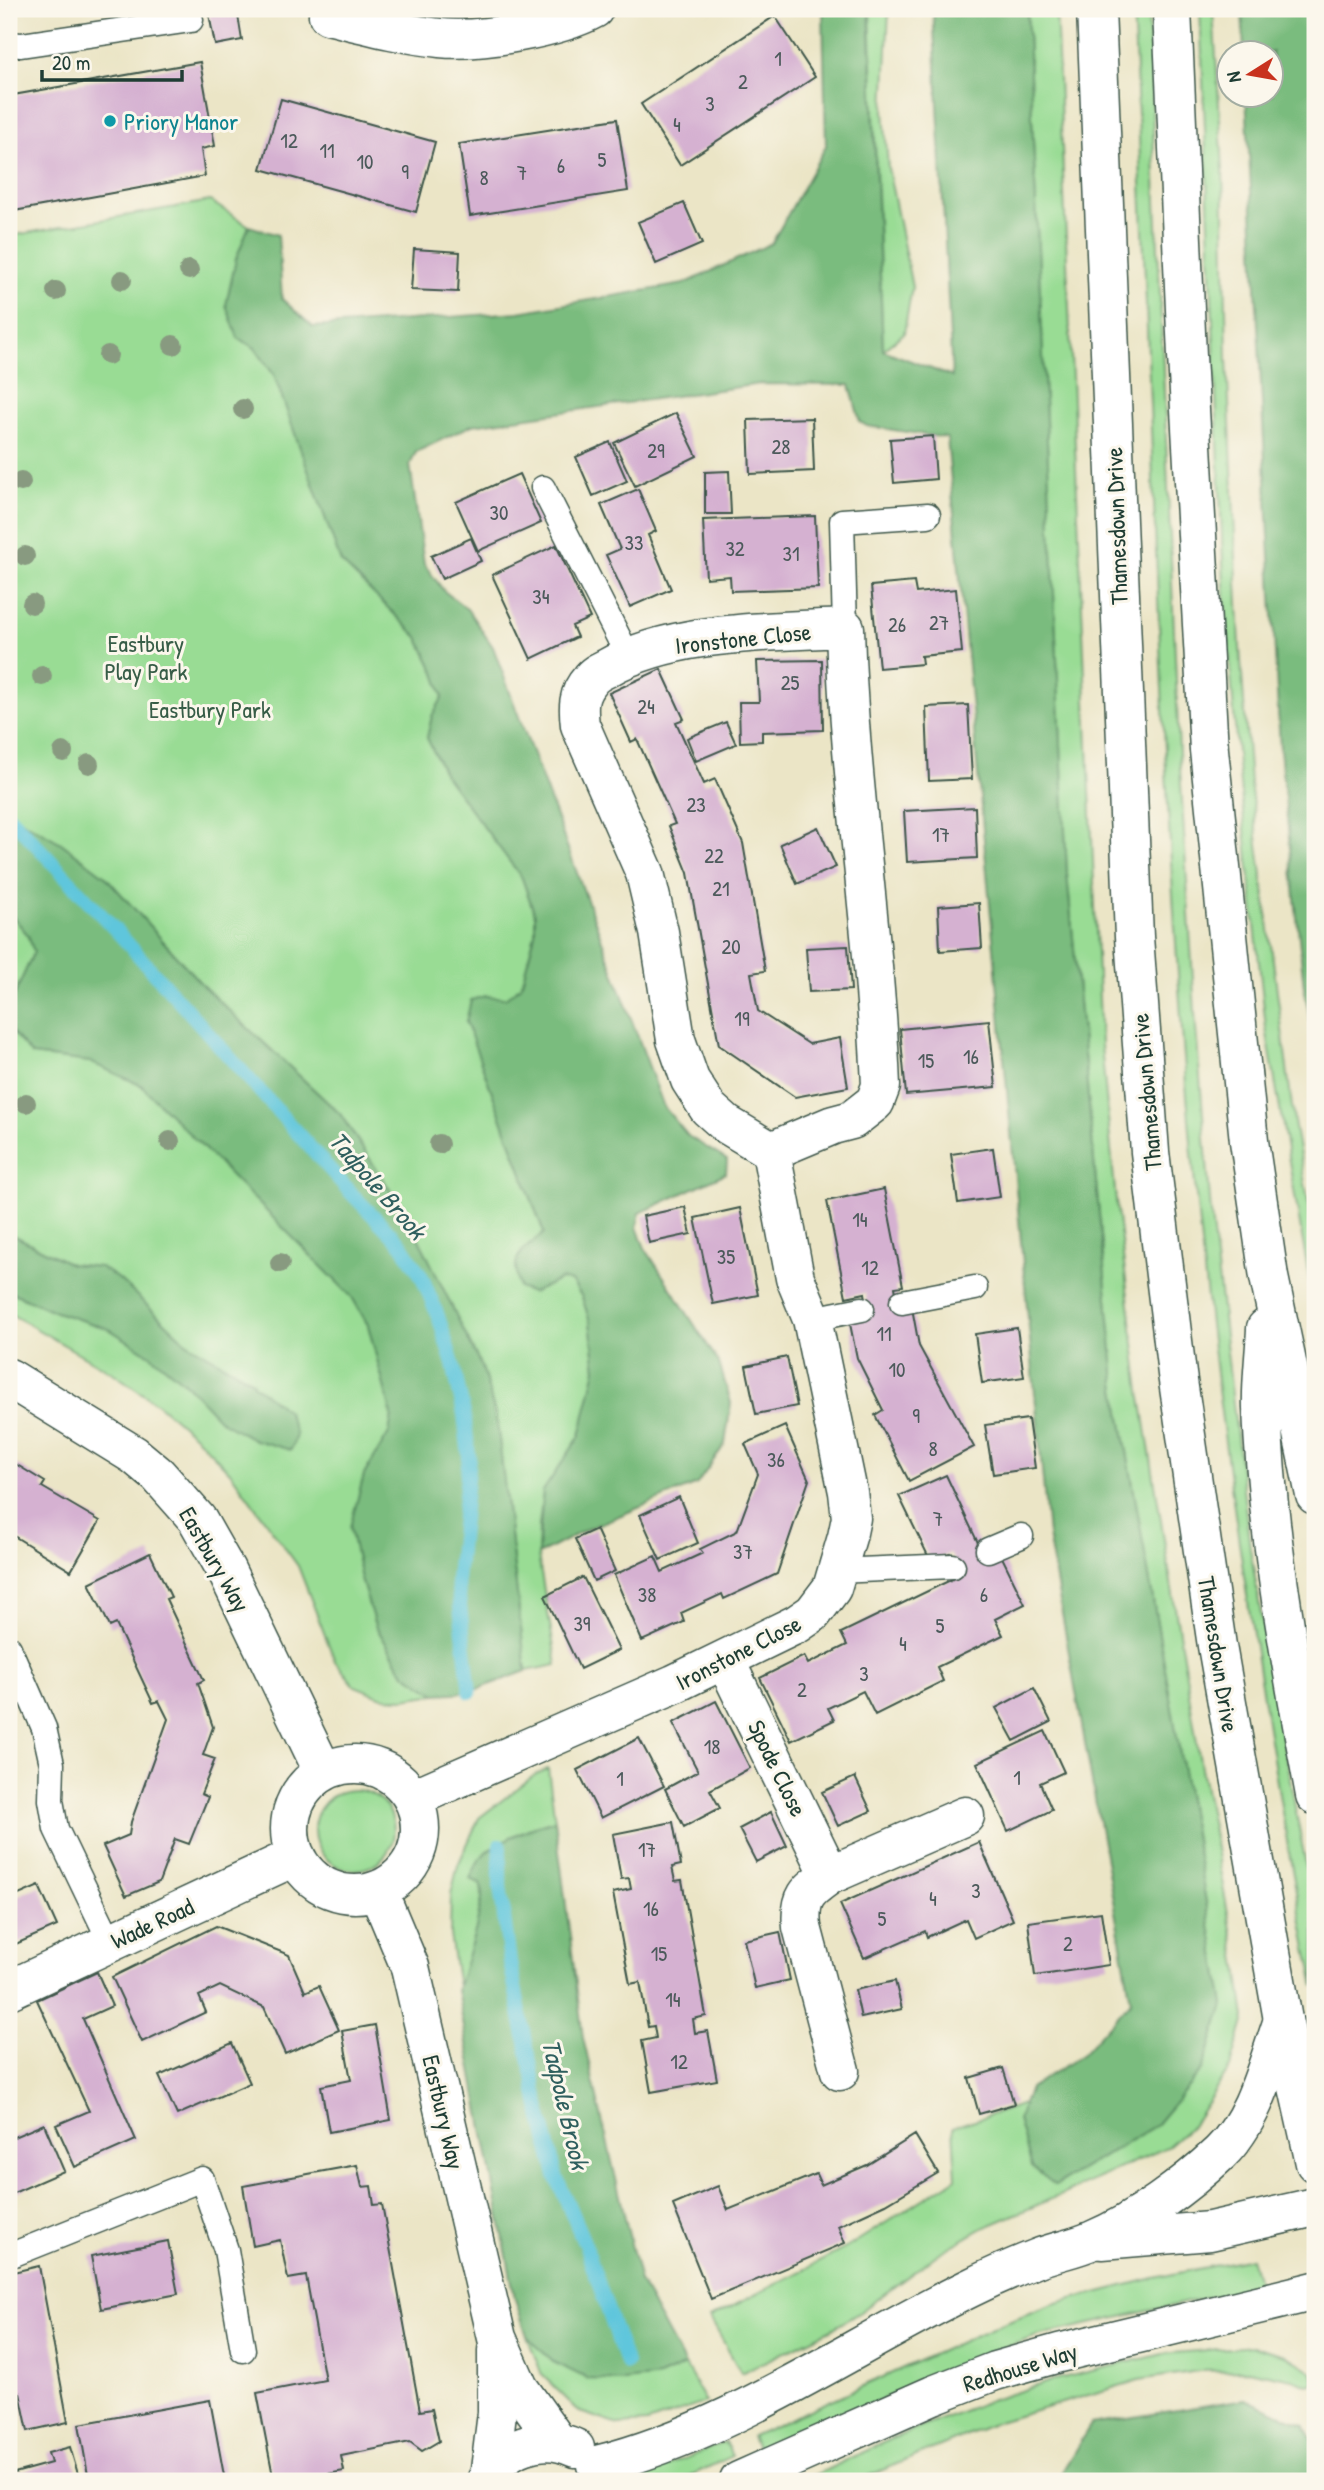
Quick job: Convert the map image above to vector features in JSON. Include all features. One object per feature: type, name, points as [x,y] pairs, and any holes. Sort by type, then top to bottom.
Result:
[{"type":"street","points":[[328,15],[396,31],[443,38],[511,21],[547,26],[594,9]]},
{"type":"street","name":"Thamesdown Drive","points":[[1096,9],[1133,910],[1150,1152],[1177,1374],[1217,1646],[1283,2020],[1315,2163]]},
{"type":"street","points":[[1172,9],[1187,356],[1209,750],[1249,1141],[1269,1277],[1315,1495]]},
{"type":"street","name":"Ironstone Close","points":[[414,1798],[725,1660],[797,1624],[814,1613],[832,1588],[851,1518],[812,1319],[795,1278],[771,1151],[726,1124],[708,1108],[690,1080],[676,1040],[659,932],[645,873],[580,725],[577,704],[591,677],[628,656],[731,635],[845,628],[847,694],[870,926],[881,1086],[875,1102],[852,1120],[833,1125],[771,1151]]},
{"type":"street","points":[[1269,1277],[1262,1406],[1271,1529],[1290,1660],[1315,1795]]},
{"type":"street","name":"Eastbury Way","points":[[9,1378],[134,1455],[165,1482],[197,1519],[226,1570],[323,1772]]},
{"type":"street","name":"Spode Close","points":[[725,1660],[830,1875]]},
{"type":"street","points":[[343,1764],[363,1764],[383,1769],[401,1781],[414,1798],[420,1825],[417,1852],[408,1869],[394,1882],[378,1891],[359,1895],[339,1893],[321,1885],[306,1872],[296,1856],[290,1840],[289,1824],[293,1808],[299,1794],[310,1781],[323,1772],[343,1764]]},
{"type":"street","points":[[840,2071],[802,1927],[800,1909],[804,1896],[830,1875],[965,1815]]},
{"type":"street","name":"Wade Road","points":[[9,1990],[296,1856]]},
{"type":"street","name":"Eastbury Way","points":[[378,1891],[410,1967],[497,2338],[519,2388],[556,2440]]},
{"type":"street","points":[[488,2476],[499,2460],[514,2449],[556,2440],[578,2449],[602,2473],[639,2454],[731,2415],[975,2285],[1037,2258],[1093,2240],[1176,2190],[1222,2151],[1242,2122],[1257,2093],[1283,2020]]},
{"type":"street","points":[[1093,2240],[1210,2231],[1315,2207]]},
{"type":"street","name":"Redhouse Way","points":[[738,2481],[933,2395],[995,2371],[1315,2291]]},
{"type":"street","name":"Eastbury Way","points":[[488,2476],[497,2413],[497,2338]]},
{"type":"lane","points":[[9,44],[21,45],[191,20]]},
{"type":"lane","points":[[543,488],[628,656]]},
{"type":"lane","points":[[845,628],[842,521],[928,514]]},
{"type":"lane","points":[[902,1301],[975,1288]]},
{"type":"lane","points":[[812,1319],[862,1309]]},
{"type":"lane","points":[[988,1550],[1021,1535]]},
{"type":"lane","points":[[836,1571],[953,1566]]},
{"type":"lane","points":[[9,1648],[44,1728],[52,1764],[51,1800],[57,1829],[111,1943]]},
{"type":"lane","points":[[9,2256],[202,2179],[226,2250],[243,2350]]},
{"type":"green space","points":[[823,9],[869,9],[883,350],[952,377],[933,9],[1027,9],[1067,874],[1115,1383],[1224,2005],[1202,2070],[1156,2125],[1055,2185],[1032,2167],[1018,2120],[1030,2088],[1083,2054],[1131,2001],[1048,1535],[947,438],[867,426],[860,422],[850,385],[760,384],[472,425],[416,452],[410,465],[424,564],[444,591],[467,609],[493,647],[664,1107],[688,1136],[727,1160],[726,1173],[640,1213],[637,1227],[645,1248],[719,1363],[731,1403],[725,1444],[697,1484],[587,1529],[538,1555],[543,1491],[580,1436],[596,1369],[590,1322],[582,1297],[572,1282],[561,1279],[532,1293],[519,1288],[516,1268],[519,1256],[544,1233],[466,1022],[471,1000],[485,996],[505,998],[521,986],[535,934],[535,915],[522,878],[445,775],[427,738],[432,716],[443,697],[418,637],[341,562],[274,375],[255,348],[238,338],[226,305],[236,259],[249,226],[278,235],[282,299],[313,327],[519,312],[684,284],[772,243],[826,146]]},
{"type":"green space","points":[[870,9],[889,9],[884,110],[888,168],[912,287],[904,333],[883,350]]},
{"type":"green space","points":[[1027,9],[1056,9],[1101,1045],[1116,1201],[1140,1391],[1201,1768],[1245,2018],[1231,2066],[1193,2124],[1167,2147],[983,2228],[938,2254],[860,2312],[832,2329],[741,2373],[710,2318],[846,2248],[956,2178],[953,2127],[1024,2104],[1018,2120],[1032,2167],[1056,2185],[1156,2125],[1202,2070],[1224,2005],[1115,1383],[1067,874]]},
{"type":"green space","points":[[1133,9],[1148,9],[1179,752],[1196,1029],[1212,1224],[1250,1548],[1315,1913],[1315,1987],[1285,1830],[1246,1591],[1212,1346],[1187,1099],[1166,765]]},
{"type":"green space","points":[[1200,9],[1213,9],[1216,108],[1219,108],[1223,170],[1227,358],[1240,648],[1250,783],[1294,1122],[1315,1240],[1315,1312],[1266,1028],[1238,765],[1224,585]]},
{"type":"green space","points":[[1242,9],[1315,9],[1315,1045],[1304,987],[1280,749],[1247,108],[1286,108],[1286,38],[1243,38]]},
{"type":"green space","name":"Eastbury Park","points":[[210,201],[249,226],[236,259],[238,338],[255,348],[274,375],[341,562],[418,637],[443,697],[432,716],[427,738],[445,775],[522,878],[535,915],[535,934],[521,986],[505,999],[485,996],[466,1022],[544,1233],[519,1256],[516,1268],[519,1288],[532,1293],[561,1279],[572,1282],[582,1297],[590,1322],[596,1369],[580,1436],[543,1491],[539,1525],[538,1556],[557,1665],[526,1671],[497,1422],[483,1370],[408,1217],[340,1114],[204,987],[105,876],[61,843],[19,819],[9,809],[9,236]]},
{"type":"green space","points":[[9,809],[19,819],[61,843],[105,876],[204,987],[340,1114],[408,1217],[483,1370],[497,1422],[526,1671],[470,1692],[436,1694],[404,1673],[375,1625],[361,1579],[350,1527],[364,1475],[389,1433],[392,1416],[368,1325],[352,1297],[141,1085],[90,1062],[32,1055],[11,1031],[9,1007],[34,952],[28,935],[9,912]]},
{"type":"green space","points":[[9,912],[28,935],[34,952],[9,1007]]},
{"type":"green space","points":[[9,1007],[32,1055],[91,1062],[141,1085],[352,1297],[368,1325],[392,1416],[389,1433],[364,1475],[351,1527],[361,1579],[375,1625],[404,1673],[436,1694],[404,1699],[385,1698],[355,1686],[335,1661],[298,1566],[230,1472],[196,1437],[160,1406],[116,1375],[9,1313],[9,1291],[56,1312],[109,1329],[152,1356],[187,1385],[221,1421],[253,1384],[251,1380],[186,1342],[120,1280],[100,1268],[70,1264],[9,1233]]},
{"type":"green space","points":[[9,1233],[70,1264],[100,1267],[120,1280],[186,1342],[252,1381],[287,1411],[296,1435],[291,1450],[255,1440],[221,1421],[187,1385],[152,1356],[109,1329],[56,1312],[9,1291]]},
{"type":"green space","points":[[548,1769],[555,1820],[526,1830],[494,1846],[480,1859],[470,1879],[480,1883],[481,1906],[458,1987],[450,1935],[451,1894],[458,1865],[479,1818],[536,1774]]},
{"type":"green space","points":[[354,1790],[369,1793],[382,1802],[391,1815],[394,1830],[391,1845],[382,1858],[369,1867],[354,1870],[339,1867],[326,1858],[317,1845],[314,1830],[317,1815],[326,1802],[339,1793]]},
{"type":"green space","points":[[555,1820],[583,2038],[640,2282],[685,2365],[659,2377],[624,2381],[588,2379],[553,2362],[527,2336],[515,2299],[457,1990],[476,1928],[483,1893],[480,1883],[470,1879],[477,1863],[495,1846]]},
{"type":"green space","points":[[1251,2258],[1259,2286],[1037,2336],[993,2352],[759,2452],[752,2436],[1003,2323],[1053,2304],[1154,2278]]},
{"type":"green space","points":[[527,2336],[553,2362],[624,2381],[659,2377],[685,2365],[706,2402],[648,2423],[619,2425],[580,2412],[542,2375]]},
{"type":"green space","points":[[1253,2346],[1286,2355],[1313,2372],[1315,2383],[1308,2385],[1293,2379],[1248,2370],[1198,2371],[1139,2380],[998,2422],[856,2481],[803,2481],[891,2439],[983,2403],[1054,2380],[1163,2354]]},
{"type":"green space","points":[[1245,2399],[1305,2425],[1315,2445],[1315,2481],[1057,2480],[1091,2424]]},
{"type":"green space","points":[[725,2442],[732,2456],[679,2481],[642,2481],[640,2477]]},
{"type":"building","points":[[208,9],[237,9],[242,40],[215,45]]},
{"type":"building","points":[[775,16],[815,77],[680,165],[641,104]]},
{"type":"building","name":"Priory Manor","points":[[200,62],[215,146],[201,149],[205,176],[14,211],[9,188],[9,81],[13,95]]},
{"type":"building","points":[[281,99],[435,142],[416,212],[261,169]]},
{"type":"building","points":[[617,119],[628,191],[470,216],[459,144]]},
{"type":"building","points":[[684,203],[702,244],[656,264],[638,222]]},
{"type":"building","points":[[414,249],[460,252],[458,292],[411,290]]},
{"type":"building","points":[[676,413],[697,456],[635,486],[614,443]]},
{"type":"building","points":[[812,418],[814,471],[750,474],[748,420]]},
{"type":"building","points":[[933,436],[936,479],[894,483],[890,439]]},
{"type":"building","points":[[610,442],[627,481],[593,496],[576,457]]},
{"type":"building","points":[[729,471],[731,514],[705,514],[705,472]]},
{"type":"building","points":[[519,474],[541,523],[478,551],[456,502]]},
{"type":"building","points":[[638,489],[656,531],[648,535],[671,589],[630,607],[606,555],[620,549],[601,505]]},
{"type":"building","points":[[815,516],[818,588],[731,591],[730,576],[706,578],[703,520]]},
{"type":"building","points":[[471,538],[481,561],[442,579],[431,556]]},
{"type":"building","points":[[556,545],[590,618],[572,626],[577,637],[531,659],[492,575]]},
{"type":"building","points":[[914,582],[916,593],[956,589],[962,652],[921,656],[922,664],[879,668],[871,586]]},
{"type":"building","points":[[822,660],[823,730],[762,732],[762,741],[740,742],[739,702],[759,702],[757,661]]},
{"type":"building","points":[[661,669],[684,719],[676,722],[704,784],[715,779],[743,843],[765,971],[751,973],[758,1011],[809,1044],[840,1038],[848,1087],[795,1097],[719,1045],[688,873],[669,826],[675,824],[637,739],[631,742],[609,693]]},
{"type":"building","points":[[968,705],[972,779],[929,781],[926,707]]},
{"type":"building","points":[[726,722],[736,744],[696,761],[687,738]]},
{"type":"building","points":[[975,807],[977,858],[907,862],[904,811]]},
{"type":"building","points":[[818,827],[836,867],[797,884],[780,844]]},
{"type":"building","points":[[979,903],[982,948],[940,951],[938,906]]},
{"type":"building","points":[[848,946],[851,990],[809,992],[806,948]]},
{"type":"building","points":[[989,1020],[996,1087],[906,1095],[900,1029]]},
{"type":"building","points":[[993,1148],[1000,1197],[958,1203],[951,1154]]},
{"type":"building","points":[[884,1189],[903,1286],[895,1287],[899,1310],[912,1308],[919,1346],[974,1447],[909,1481],[875,1415],[883,1410],[857,1358],[849,1319],[869,1316],[865,1293],[846,1297],[827,1201]]},
{"type":"building","points":[[685,1207],[691,1234],[649,1243],[643,1216]]},
{"type":"building","points":[[740,1208],[758,1295],[713,1304],[695,1218]]},
{"type":"building","points":[[1017,1328],[1024,1377],[982,1383],[975,1334]]},
{"type":"building","points":[[787,1357],[797,1406],[756,1414],[746,1366]]},
{"type":"building","points":[[1028,1419],[1035,1468],[993,1474],[985,1425]]},
{"type":"building","points":[[785,1426],[809,1480],[777,1574],[724,1599],[722,1594],[681,1613],[684,1622],[642,1641],[614,1575],[655,1556],[662,1572],[703,1553],[700,1549],[737,1531],[758,1474],[745,1444]]},
{"type":"building","points":[[9,1460],[45,1482],[42,1487],[100,1521],[71,1571],[9,1533]]},
{"type":"building","points":[[946,1475],[987,1562],[1001,1555],[1025,1604],[995,1619],[1003,1635],[937,1667],[943,1681],[875,1715],[863,1691],[828,1708],[834,1720],[791,1741],[760,1678],[804,1656],[808,1664],[847,1645],[841,1633],[961,1575],[950,1553],[931,1562],[899,1496]]},
{"type":"building","points":[[679,1497],[698,1543],[660,1560],[640,1515]]},
{"type":"building","points":[[596,1529],[615,1571],[594,1581],[575,1539]]},
{"type":"building","points":[[150,1553],[171,1597],[166,1599],[204,1680],[198,1683],[213,1727],[203,1755],[215,1759],[201,1794],[208,1797],[189,1844],[175,1839],[159,1882],[126,1896],[103,1846],[129,1835],[131,1822],[168,1719],[159,1701],[153,1703],[116,1624],[110,1627],[89,1583]]},
{"type":"building","points":[[583,1577],[619,1650],[580,1669],[545,1596]]},
{"type":"building","points":[[1034,1688],[1051,1722],[1014,1741],[996,1708]]},
{"type":"building","points":[[716,1701],[750,1768],[710,1790],[720,1808],[684,1827],[665,1789],[698,1771],[673,1723]]},
{"type":"building","points":[[1045,1731],[1064,1772],[1040,1783],[1052,1810],[1008,1831],[977,1763]]},
{"type":"building","points":[[639,1738],[664,1786],[601,1818],[577,1770]]},
{"type":"building","points":[[855,1777],[871,1811],[838,1826],[822,1792]]},
{"type":"building","points":[[771,1812],[787,1846],[756,1862],[739,1829]]},
{"type":"building","points":[[673,1822],[681,1865],[672,1867],[675,1881],[682,1880],[706,2016],[693,2019],[695,2033],[708,2031],[717,2080],[651,2092],[642,2041],[656,2038],[654,2026],[648,2027],[640,1982],[630,1984],[613,1893],[631,1889],[629,1878],[621,1879],[613,1834]]},
{"type":"building","points":[[979,1842],[1013,1920],[974,1938],[966,1919],[927,1937],[925,1931],[864,1958],[840,1904]]},
{"type":"building","points":[[39,1886],[57,1926],[9,1947],[9,1890],[12,1898]]},
{"type":"building","points":[[1101,1912],[1109,1965],[1035,1976],[1028,1922]]},
{"type":"building","points":[[216,1926],[289,1955],[305,1992],[319,1986],[339,2030],[285,2054],[264,2007],[220,1986],[199,1996],[206,2012],[142,2042],[112,1977]]},
{"type":"building","points":[[780,1932],[790,1980],[755,1988],[744,1940]]},
{"type":"building","points":[[97,1972],[112,2006],[83,2019],[136,2140],[75,2167],[56,2125],[89,2111],[37,2000]]},
{"type":"building","points":[[895,1981],[902,2009],[861,2018],[855,1990]]},
{"type":"building","points":[[375,2025],[391,2120],[329,2132],[321,2086],[351,2080],[342,2031]]},
{"type":"building","points":[[232,2043],[250,2083],[177,2115],[159,2076]]},
{"type":"building","points":[[1003,2068],[1014,2104],[979,2114],[969,2078]]},
{"type":"building","points":[[44,2124],[64,2171],[9,2195],[9,2139]]},
{"type":"building","points":[[915,2135],[938,2173],[886,2204],[838,2226],[845,2243],[711,2299],[673,2205],[718,2186],[728,2210],[816,2174],[821,2185],[867,2165]]},
{"type":"building","points":[[357,2165],[362,2187],[371,2186],[374,2205],[382,2204],[420,2411],[432,2409],[439,2441],[422,2451],[410,2442],[341,2456],[344,2471],[290,2481],[274,2481],[257,2393],[325,2380],[306,2276],[288,2279],[280,2240],[253,2246],[243,2186]]},
{"type":"building","points":[[168,2241],[178,2294],[101,2309],[91,2256]]},
{"type":"building","points":[[39,2266],[68,2422],[28,2431],[20,2393],[9,2395],[9,2273]]},
{"type":"building","points":[[210,2400],[225,2481],[89,2481],[79,2424]]},
{"type":"building","points":[[70,2447],[80,2481],[14,2481],[11,2474],[51,2463],[48,2453]]},
{"type":"waterway","name":"Tadpole Brook","points":[[9,816],[121,936],[351,1193],[402,1245],[422,1277],[453,1364],[464,1414],[469,1456],[457,1580],[470,1692]]},
{"type":"waterway","name":"Tadpole Brook","points":[[500,1845],[500,1886],[510,1962],[538,2102],[556,2176],[586,2247],[626,2363]]},
{"type":"place","name":"Priory Manor","points":[[110,121]]},
{"type":"park label","name":"Eastbury Play Park","points":[[146,657]]}]
